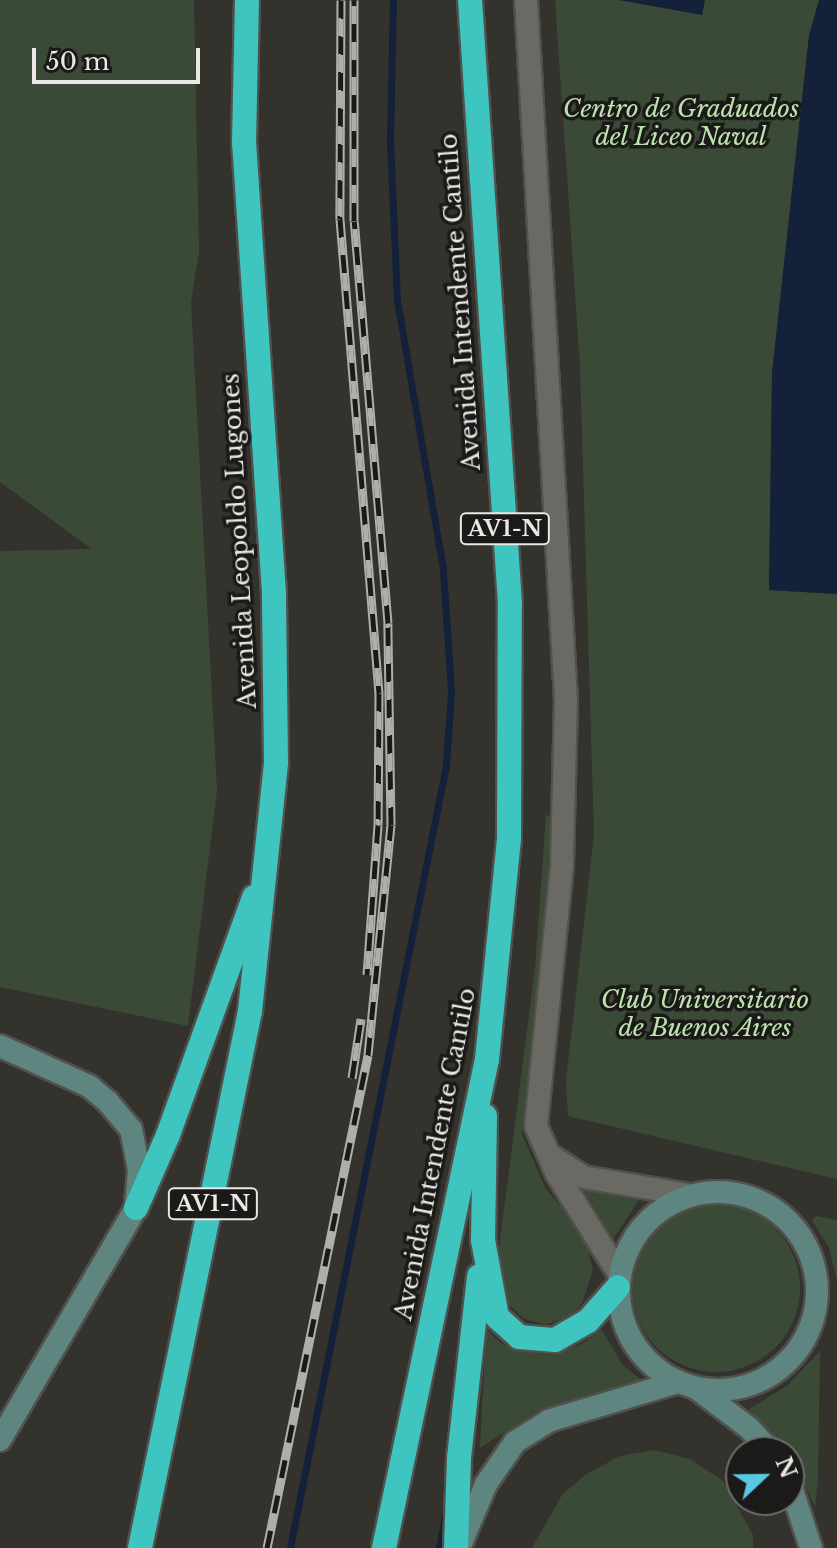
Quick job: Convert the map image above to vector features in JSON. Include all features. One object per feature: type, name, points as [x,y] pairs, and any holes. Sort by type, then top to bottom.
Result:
[{"type":"highway","name":"Avenida Leopoldo Lugones","points":[[140,1548],[227,1139],[269,857],[276,762],[274,593],[246,202],[247,0]]},
{"type":"highway","name":"Avenida Intendente Cantilo","points":[[384,1548],[487,1059],[509,838],[510,604],[470,0]]},
{"type":"highway","points":[[136,1208],[168,1135],[269,857]]},
{"type":"highway","points":[[458,1548],[459,1458],[483,1240],[487,1059]]},
{"type":"highway","points":[[483,1240],[493,1309],[519,1337],[540,1342],[565,1336],[596,1314],[619,1280]]},
{"type":"main road","points":[[0,1046],[89,1086],[131,1129],[139,1170],[136,1208],[0,1440]]},
{"type":"main road","points":[[458,1548],[486,1484],[515,1442],[548,1421],[686,1385],[740,1386],[781,1366],[817,1317],[819,1305],[807,1244],[788,1220],[741,1195],[689,1195],[643,1224],[619,1280],[621,1317],[633,1344],[652,1366],[686,1385],[756,1436]]},
{"type":"main road","points":[[800,1516],[811,1548]]},
{"type":"street","points":[[526,0],[566,700],[562,865],[536,1126],[545,1152],[619,1280]]},
{"type":"street","points":[[545,1152],[583,1177],[689,1195]]},
{"type":"green space","points":[[0,0],[194,0],[199,252],[191,302],[217,790],[188,1026],[0,987],[0,551],[92,549],[0,482]]},
{"type":"green space","name":"Club Universitario de Buenos Aires","points":[[555,0],[819,0],[809,36],[772,373],[769,590],[837,594],[837,1179],[568,1116],[566,1081],[594,834],[580,367]]},
{"type":"green space","points":[[546,815],[551,816],[547,896],[522,1135],[546,1189],[584,1234],[593,1270],[582,1303],[572,1315],[545,1325],[523,1318],[506,1301],[498,1256],[535,968]]},
{"type":"green space","points":[[583,1189],[639,1200],[613,1239]]},
{"type":"green space","points":[[716,1204],[748,1211],[775,1229],[793,1256],[800,1288],[793,1320],[775,1347],[748,1365],[716,1372],[684,1365],[657,1347],[639,1320],[632,1288],[639,1256],[657,1229],[684,1211]]},
{"type":"green space","points":[[816,1216],[837,1220],[837,1281],[829,1248],[812,1220]]},
{"type":"green space","points":[[486,1329],[502,1344],[548,1355],[580,1345],[602,1330],[622,1364],[641,1380],[588,1401],[541,1409],[480,1448]]},
{"type":"green space","points":[[820,1351],[815,1507],[805,1486],[805,1436],[774,1436],[749,1409],[788,1385]]},
{"type":"green space","points":[[654,1450],[690,1459],[723,1481],[725,1516],[742,1516],[753,1535],[753,1548],[532,1548],[562,1495],[585,1475],[620,1456]]},
{"type":"water","points":[[619,0],[705,0],[702,15]]},
{"type":"water","points":[[819,0],[837,0],[837,594],[769,590],[772,373],[809,36]]},
{"type":"waterway","points":[[290,1548],[446,765],[451,691],[443,569],[397,301],[390,141],[393,0]]},
{"type":"waterway","points":[[439,1548],[447,1507]]},
{"type":"railway","points":[[341,0],[340,219],[379,693],[378,825],[367,975]]},
{"type":"railway","points":[[267,1548],[368,1055],[391,825],[388,623],[354,221],[354,0]]},
{"type":"railway","points":[[352,1078],[361,1019]]},
{"type":"park label","name":"Centro de Graduados del Liceo Naval","points":[[681,123]]}]
